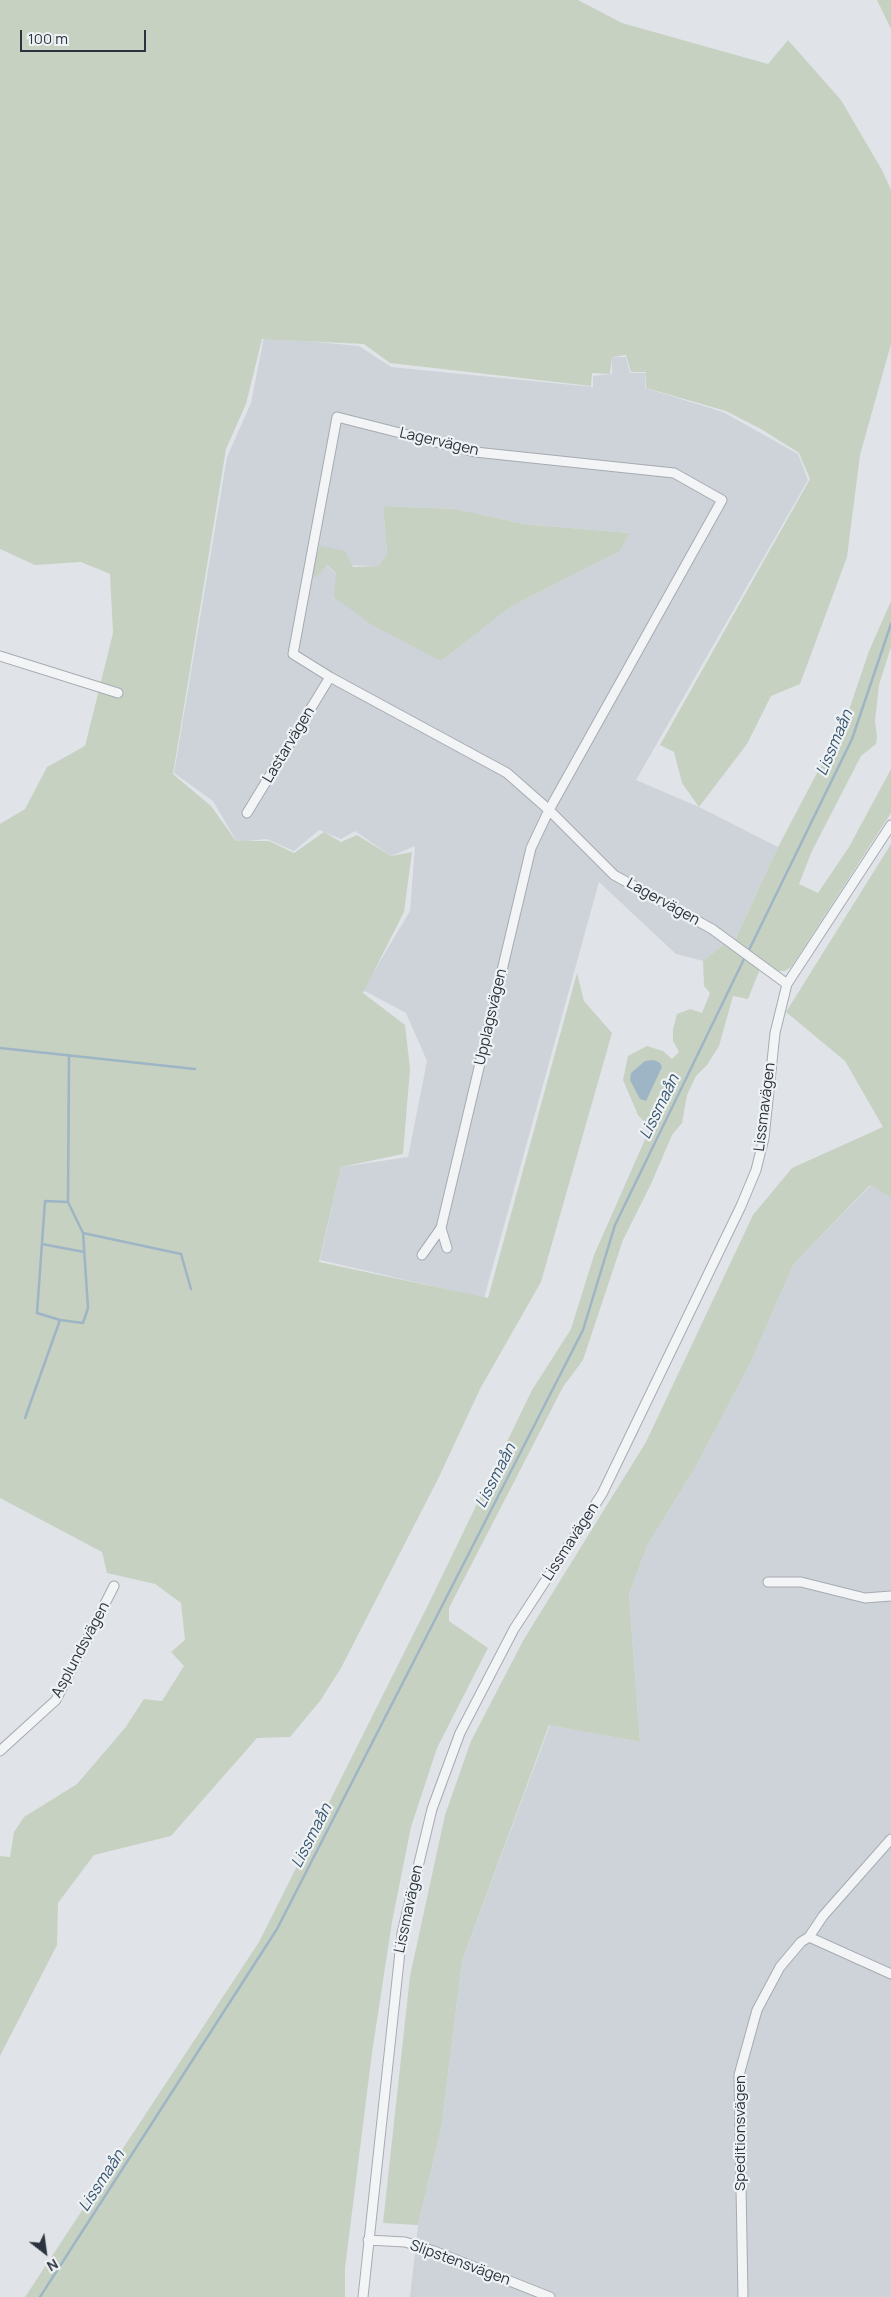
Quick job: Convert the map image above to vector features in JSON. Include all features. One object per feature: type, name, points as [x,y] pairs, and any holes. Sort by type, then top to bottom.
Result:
[{"type":"street","name":"Lagervägen","points":[[549,810],[722,500],[674,473],[475,452],[337,417],[294,654],[330,677],[506,773],[549,810],[614,875],[712,929],[787,984]]},
{"type":"street","points":[[0,656],[118,693]]},
{"type":"street","name":"Lastarvägen","points":[[247,814],[330,677]]},
{"type":"street","name":"Upplagsvägen","points":[[442,1228],[531,848],[549,810]]},
{"type":"street","name":"Lissmavägen","points":[[363,2297],[402,1933],[432,1809],[460,1733],[514,1629],[602,1494],[742,1206],[756,1170],[764,1138],[775,1033],[787,984],[891,824]]},
{"type":"street","points":[[442,1228],[447,1248]]},
{"type":"street","points":[[422,1255],[442,1228]]},
{"type":"street","points":[[768,1582],[801,1582],[865,1598],[891,1596]]},
{"type":"street","name":"Asplundsvägen","points":[[0,1751],[56,1700],[114,1586]]},
{"type":"street","name":"Speditionsvägen","points":[[743,2297],[739,2075],[757,2010],[780,1967],[801,1942],[809,1937],[823,1916],[891,1839]]},
{"type":"street","points":[[809,1937],[891,1974]]},
{"type":"street","name":"Slipstensvägen","points":[[368,2240],[405,2242],[434,2251],[550,2297]]},
{"type":"shaded area","points":[[264,337],[359,346],[391,367],[593,387],[593,376],[612,374],[612,357],[626,357],[630,373],[646,373],[645,388],[723,412],[798,454],[808,480],[636,780],[699,807],[778,847],[735,940],[724,944],[703,961],[676,954],[599,882],[484,1298],[320,1260],[341,1167],[408,1157],[427,1061],[406,1013],[363,990],[410,911],[415,846],[391,856],[355,831],[341,839],[319,830],[294,851],[267,839],[237,842],[213,801],[174,773],[227,457],[251,403]],"holes":[[[383,506],[457,509],[523,524],[630,533],[620,551],[512,606],[441,661],[326,565],[378,566],[387,554]]]},
{"type":"shaded area","points":[[871,1185],[891,1198],[891,2297],[410,2297],[418,2225],[441,2129],[462,1961],[550,1725],[640,1742],[629,1594],[648,1544],[695,1468],[751,1362],[793,1265]]},
{"type":"green space","points":[[0,0],[578,0],[622,23],[768,64],[788,40],[841,100],[882,170],[891,190],[891,344],[860,455],[847,557],[800,684],[771,696],[747,744],[699,807],[682,783],[674,752],[660,745],[810,479],[799,453],[761,429],[726,411],[646,388],[646,372],[631,372],[626,355],[612,357],[610,374],[592,373],[591,386],[390,363],[364,344],[262,339],[246,404],[226,449],[173,774],[211,806],[236,841],[269,841],[294,853],[324,832],[341,842],[357,835],[391,856],[412,852],[404,912],[363,993],[405,1025],[410,1069],[403,1154],[341,1167],[319,1262],[488,1298],[577,973],[584,1001],[612,1033],[541,1282],[480,1389],[439,1477],[341,1668],[320,1701],[290,1737],[257,1738],[171,1836],[94,1855],[58,1903],[57,1945],[0,2056],[0,1856],[10,1857],[14,1832],[24,1817],[77,1784],[125,1728],[144,1699],[162,1701],[184,1666],[171,1652],[185,1640],[181,1603],[155,1584],[107,1573],[102,1552],[0,1498],[0,824],[25,809],[47,767],[85,746],[113,633],[110,574],[81,562],[35,565],[0,549]]},
{"type":"green space","points":[[877,0],[891,0],[891,29]]},
{"type":"green space","points":[[383,506],[457,509],[523,524],[630,533],[620,551],[512,606],[441,661],[372,625],[334,597],[336,573],[327,565],[316,577],[311,573],[320,546],[345,551],[353,567],[378,566],[387,554]]},
{"type":"green space","points":[[891,601],[891,647],[879,685],[875,721],[876,744],[861,756],[812,851],[799,884],[818,893],[849,847],[891,769],[891,813],[792,966],[785,971],[778,971],[735,940],[778,847],[847,716],[869,651]]},
{"type":"green space","points":[[891,844],[891,1198],[870,1185],[793,1265],[751,1362],[695,1468],[648,1544],[629,1594],[640,1742],[549,1725],[462,1961],[441,2129],[418,2225],[383,2223],[410,1976],[445,1815],[471,1741],[524,1639],[646,1442],[753,1215],[792,1168],[883,1127],[845,1061],[786,1012]]},
{"type":"green space","points":[[724,944],[760,969],[748,999],[733,996],[719,1046],[707,1065],[696,1076],[687,1095],[682,1123],[672,1135],[651,1184],[623,1240],[583,1360],[563,1387],[449,1608],[449,1621],[488,1648],[437,1748],[411,1827],[392,1922],[372,2053],[345,2268],[345,2297],[25,2297],[259,1942],[429,1603],[532,1390],[571,1329],[594,1255],[650,1128],[638,1115],[623,1080],[628,1056],[647,1046],[663,1051],[672,1059],[679,1052],[673,1041],[673,1029],[677,1014],[690,1009],[702,1013],[710,993],[704,986],[703,961]]},
{"type":"water","points":[[654,1060],[660,1063],[662,1067],[646,1101],[640,1099],[630,1080],[631,1073],[645,1061]]},
{"type":"waterway","name":"Lissmaån","points":[[748,952],[852,739],[891,624]]},
{"type":"waterway","name":"Lissmaån","points":[[40,2297],[277,1929],[583,1330],[615,1225],[745,957]]},
{"type":"waterway","points":[[0,1048],[195,1069]]},
{"type":"waterway","points":[[60,1320],[83,1323],[88,1308],[83,1233],[68,1202],[69,1055]]},
{"type":"waterway","points":[[25,1418],[60,1320],[37,1313],[45,1201],[68,1202]]},
{"type":"waterway","points":[[83,1233],[181,1254],[191,1289]]},
{"type":"waterway","points":[[42,1244],[84,1252]]}]
